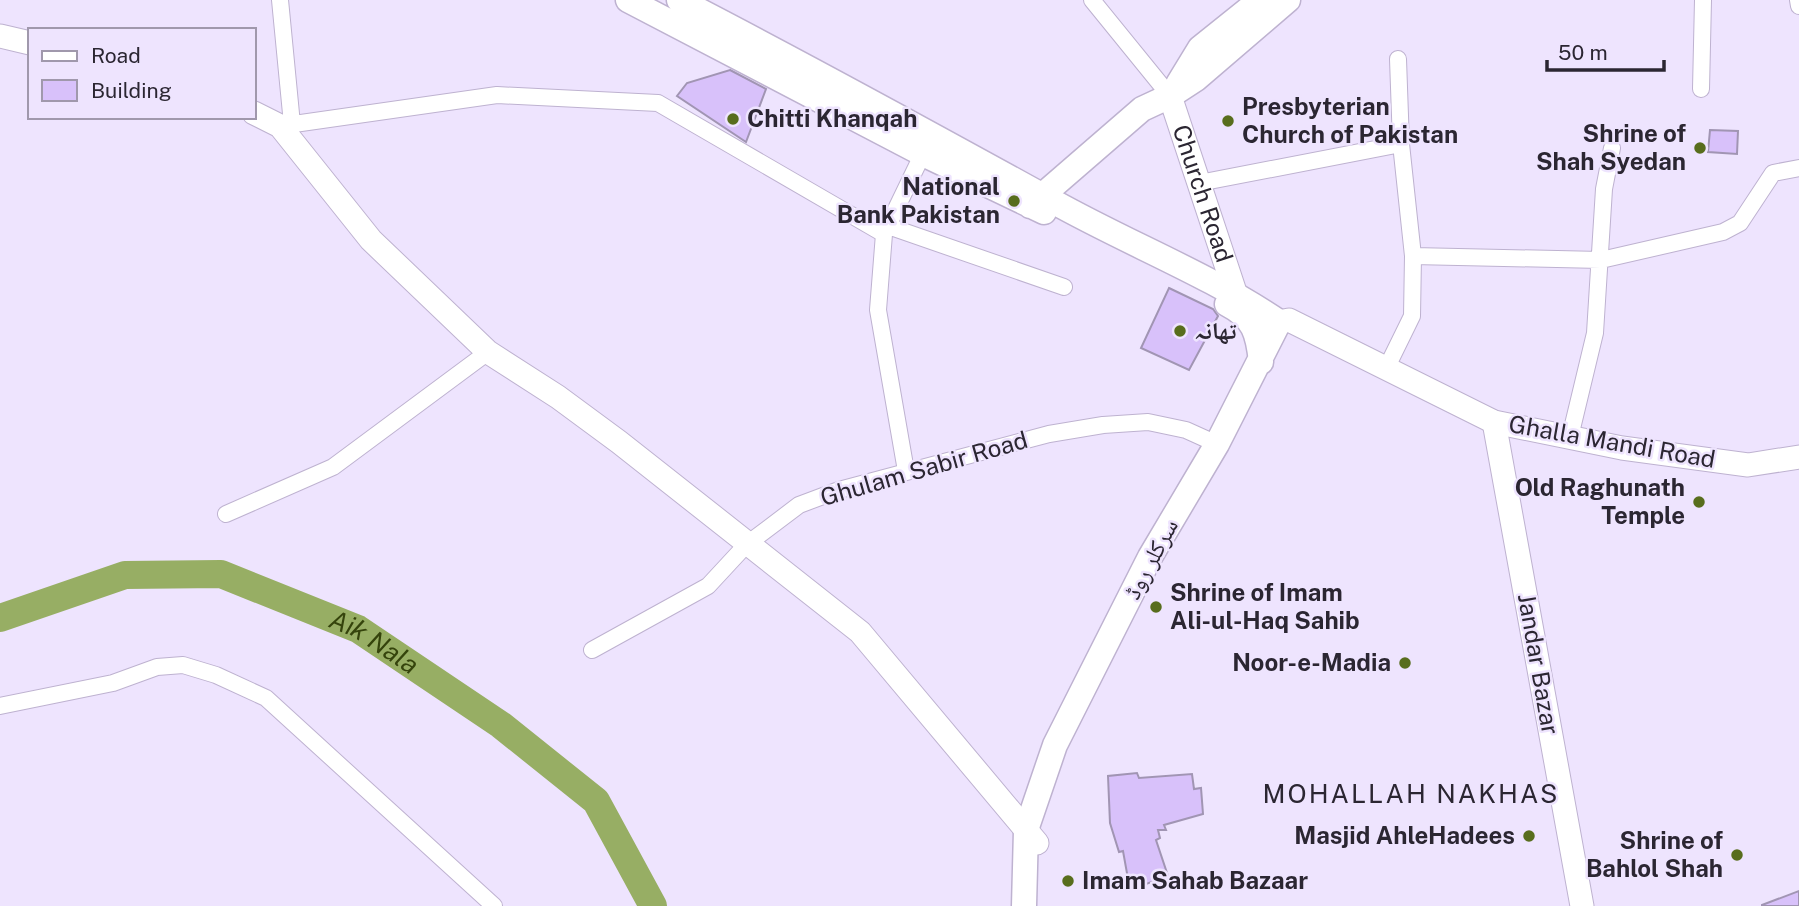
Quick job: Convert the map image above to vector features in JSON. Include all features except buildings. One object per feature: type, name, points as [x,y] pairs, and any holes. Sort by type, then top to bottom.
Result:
[{"type":"main road","points":[[628,0],[927,144],[1245,314],[1258,337],[1261,362]]},
{"type":"main road","points":[[678,0],[927,144]]},
{"type":"main road","name":"Church Road","points":[[1170,96],[1200,48],[1260,0]]},
{"type":"main road","name":"Church Road","points":[[1036,201],[1142,109],[1170,96],[1196,79],[1288,0]]},
{"type":"main road","points":[[1036,201],[1236,292],[1279,322]]},
{"type":"main road","name":"سرکلر روڈ","points":[[1024,906],[1036,804],[1061,733],[1150,557],[1217,444],[1279,322]]},
{"type":"main road","name":"سرکلر روڈ","points":[[1032,836],[1038,906]]},
{"type":"street","points":[[280,0],[286,125],[371,240],[488,352],[558,397],[619,442],[746,545],[860,632],[1032,836]]},
{"type":"street","points":[[1092,0],[1170,96]]},
{"type":"street","points":[[1701,89],[1703,0]]},
{"type":"street","points":[[1798,0],[1799,6]]},
{"type":"street","points":[[0,36],[28,43]]},
{"type":"street","points":[[1387,367],[1412,316],[1413,256],[1401,144],[1398,59]]},
{"type":"street","points":[[256,114],[286,125],[497,95],[658,103],[886,230],[1064,287]]},
{"type":"street","name":"Church Road","points":[[1170,96],[1236,292]]},
{"type":"street","points":[[906,471],[878,310],[886,230],[927,144]]},
{"type":"street","points":[[1199,183],[1401,144]]},
{"type":"street","points":[[1570,437],[1595,333],[1604,189],[1612,148]]},
{"type":"street","points":[[1413,256],[1601,260],[1723,232],[1740,223],[1773,173],[1799,168]]},
{"type":"street","name":"Ghalla Mandi Road","points":[[1279,322],[1289,320],[1494,422],[1622,448],[1748,465],[1799,457]]},
{"type":"street","points":[[226,514],[333,467],[488,352]]},
{"type":"street","name":"Ghulam Sabir Road","points":[[592,650],[708,586],[746,545],[799,505],[906,471],[1049,434],[1103,425],[1148,422],[1186,430],[1217,444]]},
{"type":"street","name":"Jandar Bazar","points":[[1494,422],[1582,906]]},
{"type":"street","points":[[0,706],[113,683],[158,667],[183,665],[216,675],[266,698],[494,906]]},
{"type":"waterway","name":"Aik Nala","points":[[0,618],[125,575],[221,574],[358,629],[501,725],[596,801],[653,906]]},
{"type":"place","name":"Chitti Khanqah","points":[[733,119]]},
{"type":"place","name":"Presbyterian Church of Pakistan","points":[[1228,121]]},
{"type":"place","name":"Shrine of Shah Syedan","points":[[1700,148]]},
{"type":"place","name":"National Bank Pakistan","points":[[1014,201]]},
{"type":"place","name":"تھانہ","points":[[1180,331]]},
{"type":"place","name":"Old Raghunath Temple","points":[[1699,502]]},
{"type":"place","name":"Shrine of Imam Ali-ul-Haq Sahib","points":[[1156,607]]},
{"type":"place","name":"Noor-e-Madia","points":[[1405,663]]},
{"type":"place","name":"Masjid AhleHadees","points":[[1529,836]]},
{"type":"place","name":"Shrine of Bahlol Shah","points":[[1737,855]]},
{"type":"place","name":"Imam Sahab Bazaar","points":[[1068,881]]},
{"type":"district","name":"MOHALLAH NAKHAS","points":[[1411,794]]}]
